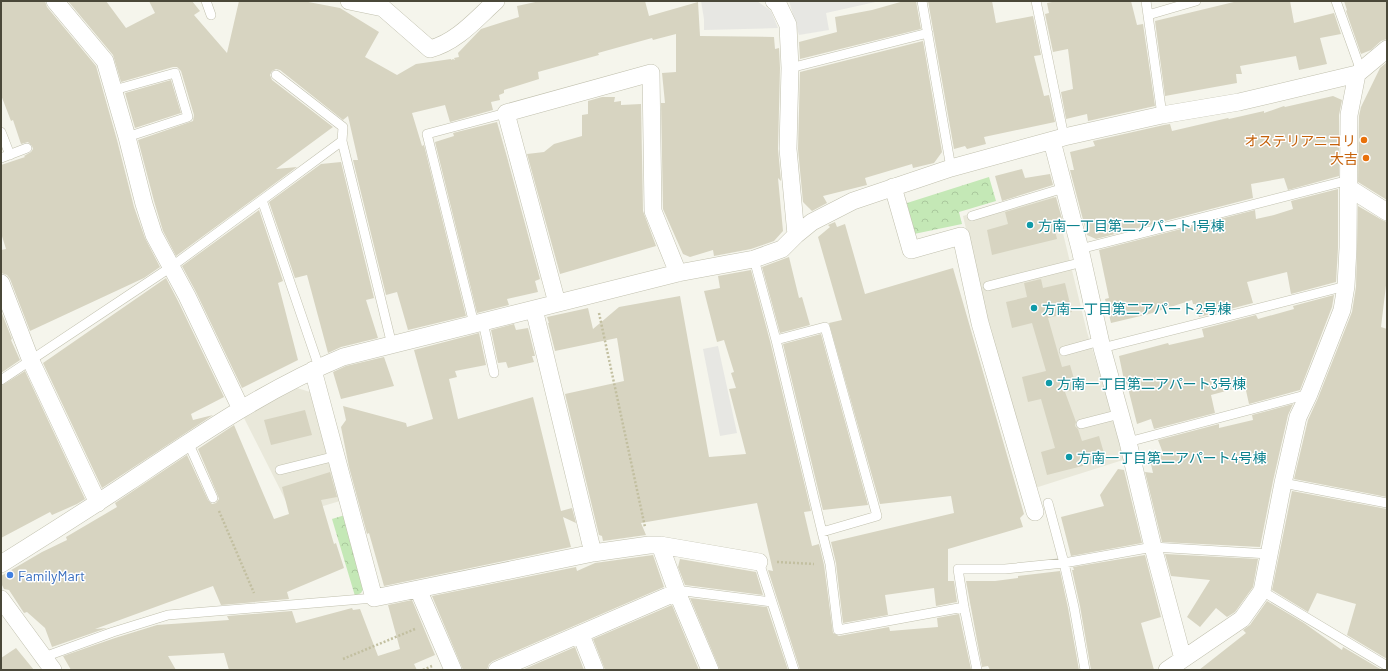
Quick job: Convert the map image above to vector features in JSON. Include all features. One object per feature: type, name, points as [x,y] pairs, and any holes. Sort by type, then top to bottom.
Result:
[{"type":"street","points":[[55,1],[105,61],[127,137],[144,204],[154,235],[241,409]]},
{"type":"street","points":[[349,1],[383,8],[430,49],[439,47],[461,33],[496,1]]},
{"type":"street","points":[[774,1],[778,4],[788,25],[790,68],[788,149],[796,235]]},
{"type":"street","points":[[1,564],[98,503],[188,442],[241,409],[316,368],[343,357],[678,273],[754,259],[782,249],[812,222],[853,201],[893,187],[951,168],[1058,139],[1162,115],[1239,102],[1359,73],[1387,48]]},
{"type":"street","points":[[557,303],[506,114],[651,73],[653,212],[678,273]]},
{"type":"street","points":[[1167,670],[1242,619],[1262,591],[1283,483],[1298,417],[1309,394],[1342,310],[1346,286],[1348,248],[1349,116],[1359,73]]},
{"type":"street","points":[[1058,139],[1064,188],[1082,256],[1101,345],[1128,442],[1153,547],[1183,659]]},
{"type":"street","points":[[1349,184],[1387,212]]},
{"type":"street","points":[[893,187],[911,250],[961,236],[980,323],[1042,507]]},
{"type":"street","points":[[2,290],[31,360],[98,503]]},
{"type":"street","points":[[534,309],[593,553]]},
{"type":"street","points":[[316,368],[336,456],[374,598],[593,553],[654,545],[759,562]]},
{"type":"street","points":[[654,545],[677,592],[710,670]]},
{"type":"street","points":[[418,589],[453,670]]},
{"type":"street","points":[[497,670],[581,635],[677,592]]},
{"type":"street","points":[[1,599],[48,664]]},
{"type":"street","points":[[581,635],[595,670]]},
{"type":"lane","points":[[206,1],[211,15]]},
{"type":"lane","points":[[922,1],[951,168]]},
{"type":"lane","points":[[1036,1],[1058,139]]},
{"type":"lane","points":[[1146,1],[1162,115]]},
{"type":"lane","points":[[1148,15],[1196,1]]},
{"type":"lane","points":[[1336,1],[1359,73]]},
{"type":"lane","points":[[790,68],[928,33]]},
{"type":"lane","points":[[114,90],[175,73],[188,117],[127,137]]},
{"type":"lane","points":[[276,75],[343,126],[342,141],[392,345]]},
{"type":"lane","points":[[494,373],[427,134],[506,114]]},
{"type":"lane","points":[[1,132],[5,156],[27,148]]},
{"type":"lane","points":[[1,380],[171,267],[342,141]]},
{"type":"lane","points":[[988,286],[1082,256],[1349,184]]},
{"type":"lane","points":[[972,216],[1064,188]]},
{"type":"lane","points":[[262,200],[316,368]]},
{"type":"lane","points":[[754,259],[776,340],[830,564],[838,630],[964,607]]},
{"type":"lane","points":[[1064,351],[1101,345],[1346,286]]},
{"type":"lane","points":[[776,340],[825,327],[877,516],[822,532]]},
{"type":"lane","points":[[1128,442],[1309,394]]},
{"type":"lane","points":[[1081,424],[1120,414]]},
{"type":"lane","points":[[188,442],[213,498]]},
{"type":"lane","points":[[280,470],[336,456]]},
{"type":"lane","points":[[1283,483],[1387,503]]},
{"type":"lane","points":[[1042,507],[1064,563],[1074,608],[1084,670]]},
{"type":"lane","points":[[977,670],[958,569],[1005,569],[1064,563],[1153,547],[1269,554]]},
{"type":"lane","points":[[759,562],[794,670]]},
{"type":"lane","points":[[677,592],[684,591],[772,602]]},
{"type":"lane","points":[[1262,591],[1387,666]]},
{"type":"lane","points":[[48,664],[113,632],[168,615],[374,598]]},
{"type":"path","points":[[595,293],[654,545]]},
{"type":"path","points":[[213,498],[260,607]]},
{"type":"path","points":[[759,562],[830,564]]},
{"type":"path","points":[[343,659],[432,622]]},
{"type":"shaded area","points":[[701,1],[757,1],[771,11],[778,28],[704,30]]},
{"type":"shaded area","points":[[789,1],[880,1],[826,13],[829,30],[799,35]]},
{"type":"shaded area","points":[[1052,188],[1087,332],[1126,459],[1035,488],[982,298],[963,216]]},
{"type":"shaded area","points":[[718,346],[737,433],[720,436],[703,349]]},
{"type":"shaded area","points":[[294,387],[310,392],[340,501],[293,515],[244,418]]},
{"type":"green space","points":[[989,177],[996,201],[959,212],[962,224],[914,234],[907,203]]},
{"type":"green space","points":[[345,515],[365,586],[361,593],[355,596],[332,519]]},
{"type":"building","points":[[1,1],[45,1],[47,7],[96,66],[134,207],[145,238],[160,267],[144,278],[30,331],[10,279],[7,275],[1,273],[1,250],[6,249],[1,233],[1,165],[25,157],[24,156],[33,149],[28,142],[21,144],[13,120],[11,121],[1,95]]},
{"type":"building","points":[[68,1],[106,1],[126,28],[155,13],[149,1],[192,1],[200,11],[194,15],[227,53],[239,1],[303,1],[340,8],[379,32],[365,57],[397,75],[416,64],[451,59],[455,60],[454,58],[459,57],[458,53],[481,29],[519,17],[517,6],[540,1],[645,1],[649,16],[698,2],[700,36],[774,37],[775,49],[779,48],[778,149],[781,181],[778,178],[783,231],[774,241],[751,249],[714,256],[713,250],[690,257],[683,254],[663,209],[661,103],[665,103],[662,73],[676,72],[676,34],[653,40],[652,38],[538,72],[539,79],[504,90],[504,93],[499,95],[500,100],[491,102],[493,110],[450,122],[445,105],[412,113],[422,146],[424,145],[466,316],[408,330],[397,292],[386,295],[353,160],[358,160],[348,116],[343,120],[280,70],[276,69],[272,71],[270,75],[272,80],[333,127],[276,169],[297,167],[176,256],[163,231],[138,140],[193,121],[194,115],[181,71],[177,67],[173,67],[121,82],[113,55]]},
{"type":"building","points":[[904,1],[916,1],[921,29],[800,59],[799,42],[837,32],[835,17],[872,10]]},
{"type":"building","points":[[928,1],[992,1],[996,23],[1033,16],[1041,55],[1034,56],[1044,96],[1049,95],[1055,122],[984,137],[986,144],[967,149],[965,146],[954,149]]},
{"type":"building","points":[[1057,1],[1131,1],[1137,25],[1143,24],[1155,106],[1088,121],[1087,114],[1066,119],[1061,92],[1073,89],[1068,49],[1053,52],[1045,14],[1049,13],[1047,3]]},
{"type":"building","points":[[1238,1],[1290,1],[1294,23],[1334,13],[1341,34],[1320,38],[1327,64],[1299,70],[1296,56],[1240,66],[1242,74],[1236,74],[1237,83],[1165,96],[1155,21]]},
{"type":"building","points":[[1344,1],[1387,1],[1387,39],[1381,41],[1371,50],[1361,54]]},
{"type":"building","points":[[923,41],[942,152],[934,163],[913,168],[912,164],[865,178],[867,185],[823,196],[827,203],[812,211],[803,202],[798,149],[800,72]]},
{"type":"building","points":[[1387,62],[1387,200],[1358,182],[1359,116],[1361,107],[1380,68]]},
{"type":"building","points":[[171,80],[181,113],[135,128],[125,93]]},
{"type":"building","points":[[1333,96],[1342,100],[1339,115],[1339,176],[1288,190],[1284,178],[1251,184],[1253,198],[1096,239],[1087,235],[1070,170],[1074,170],[1070,152],[1095,146],[1093,141],[1164,125],[1170,124],[1172,131],[1228,118],[1264,111],[1264,113],[1284,106]]},
{"type":"building","points":[[602,97],[615,97],[614,102],[621,101],[621,105],[641,104],[643,211],[656,246],[560,274],[527,154],[544,152],[554,144],[582,136],[582,115],[588,114],[588,101]]},
{"type":"building","points":[[497,122],[540,279],[535,281],[538,292],[507,299],[509,305],[477,313],[435,142],[454,136],[453,133]]},
{"type":"building","points":[[341,162],[374,298],[366,300],[378,338],[341,347],[328,353],[307,275],[295,278],[269,202],[321,164]]},
{"type":"building","points":[[1022,169],[1025,178],[1050,174],[1053,185],[1002,201],[995,176]]},
{"type":"building","points":[[1338,189],[1338,248],[1336,282],[1291,294],[1287,272],[1247,282],[1253,303],[1199,317],[1195,304],[1193,304],[1192,300],[1149,314],[1111,323],[1105,299],[1109,298],[1099,250],[1255,210],[1256,219],[1274,215],[1293,209],[1291,201]]},
{"type":"building","name":"方南一丁目第二アパート1号棟","points":[[1056,197],[1064,226],[1053,222],[1057,239],[992,255],[987,230],[1008,224],[1005,212]]},
{"type":"building","points":[[1358,206],[1387,222],[1387,277],[1381,327],[1387,329],[1387,497],[1294,479],[1308,420],[1352,312],[1356,287]]},
{"type":"building","points":[[259,210],[283,281],[278,283],[298,360],[242,388],[182,266]]},
{"type":"building","points":[[835,222],[837,227],[845,224],[865,294],[953,268],[1024,514],[1020,518],[1023,527],[948,549],[948,581],[954,581],[957,602],[936,606],[934,588],[885,595],[888,615],[843,623],[836,563],[831,542],[954,513],[951,496],[880,504],[829,323],[842,320],[818,237],[830,227],[828,225]]},
{"type":"building","points":[[789,257],[799,298],[802,297],[810,325],[780,333],[762,267]]},
{"type":"building","points":[[751,270],[770,341],[811,511],[804,512],[812,546],[819,544],[824,565],[833,633],[839,636],[889,627],[890,631],[938,627],[937,618],[959,614],[971,669],[800,670],[768,570],[773,571],[757,503],[641,523],[646,535],[603,541],[602,536],[599,535],[565,394],[624,381],[617,338],[555,351],[547,317],[588,308],[593,329],[619,307],[680,296],[709,457],[746,454],[729,389],[736,388],[731,373],[734,372],[724,340],[717,342],[704,291],[720,288],[718,276]]},
{"type":"building","points":[[166,278],[224,397],[191,414],[193,420],[213,415],[102,488],[43,363]]},
{"type":"building","points":[[1041,279],[1043,288],[1065,283],[1072,312],[1048,318],[1062,367],[1070,365],[1077,389],[1065,392],[1076,422],[1075,426],[1078,429],[1082,441],[1099,436],[1106,460],[1047,475],[1041,452],[1055,448],[1041,399],[1028,402],[1022,377],[1046,371],[1032,323],[1012,328],[1006,302],[1027,297],[1024,283]]},
{"type":"building","points":[[1334,295],[1332,307],[1300,390],[1249,404],[1245,386],[1211,395],[1215,413],[1154,429],[1151,419],[1137,424],[1127,384],[1125,385],[1119,356],[1168,343],[1169,345],[1204,337],[1202,329],[1256,315],[1258,319],[1294,309],[1293,306]]},
{"type":"building","points":[[1,311],[20,360],[1,373]]},
{"type":"building","points":[[514,324],[516,330],[528,328],[535,356],[532,356],[534,362],[508,368],[506,362],[498,363],[491,330]]},
{"type":"building","points":[[479,333],[486,365],[455,371],[457,377],[449,379],[458,419],[533,397],[561,511],[572,508],[576,523],[563,517],[571,547],[384,586],[369,533],[367,534],[349,467],[341,427],[346,420],[343,406],[406,423],[407,427],[433,419],[414,350]]},
{"type":"building","points":[[821,334],[868,505],[823,510],[783,344]]},
{"type":"building","points":[[384,357],[394,386],[341,399],[333,372],[346,366]]},
{"type":"building","points":[[25,371],[85,499],[52,515],[50,512],[1,538],[1,386]]},
{"type":"building","points":[[1293,404],[1288,415],[1260,547],[1162,542],[1145,472],[1153,473],[1149,455],[1163,453],[1158,440],[1219,424],[1219,428],[1253,420],[1252,415]]},
{"type":"building","points":[[305,410],[312,435],[271,445],[264,420]]},
{"type":"building","points":[[234,425],[274,519],[289,514],[282,487],[330,472],[337,497],[321,500],[334,544],[336,543],[344,568],[287,592],[289,599],[221,605],[213,586],[95,629],[107,628],[52,647],[45,628],[27,612],[24,613],[9,590],[4,589],[1,583],[1,576],[42,552],[67,540],[66,537],[117,507],[115,503],[187,455],[208,500],[212,504],[216,503],[219,499],[218,496],[198,449]]},
{"type":"building","points":[[1118,469],[1124,470],[1142,543],[1071,556],[1061,517],[1104,506],[1100,495]]},
{"type":"building","points":[[1292,491],[1387,509],[1387,659],[1347,635],[1356,604],[1317,593],[1308,612],[1272,590]]},
{"type":"building","points":[[1165,554],[1258,559],[1253,587],[1235,612],[1227,617],[1216,608],[1200,627],[1187,617],[1210,580],[1171,576]]},
{"type":"building","points":[[653,555],[664,587],[493,661],[489,664],[487,670],[463,670],[432,596],[576,567],[577,571],[595,563]]},
{"type":"building","points":[[1145,555],[1161,617],[1141,623],[1154,670],[1091,670],[1072,570],[1074,570],[1073,567]]},
{"type":"building","points":[[680,559],[756,572],[763,595],[685,585],[678,567]]},
{"type":"building","points":[[1060,571],[1079,670],[990,670],[988,666],[982,667],[966,581],[995,581],[1018,578],[1018,576]]},
{"type":"building","points":[[690,598],[767,607],[788,670],[720,670]]},
{"type":"building","points":[[412,600],[435,655],[414,664],[417,670],[229,670],[224,653],[168,656],[176,670],[71,670],[63,656],[157,625],[229,620],[227,616],[292,611],[296,623],[352,608],[353,610],[360,609],[378,656],[400,649],[388,605]]},
{"type":"building","points":[[1267,601],[1304,623],[1342,650],[1343,647],[1382,670],[1199,670],[1246,633],[1243,630],[1250,625]]},
{"type":"building","points":[[672,605],[699,670],[605,670],[593,639]]},
{"type":"building","points":[[575,647],[584,670],[522,670]]},
{"type":"building","points":[[16,648],[34,670],[1,670],[1,658]]},
{"type":"place","name":"オステリアニコリ","points":[[1364,140]]},
{"type":"place","name":"大吉","points":[[1366,158]]},
{"type":"place","name":"方南一丁目第二アパート1号棟","points":[[1030,225]]},
{"type":"place","name":"方南一丁目第二アパート2号棟","points":[[1034,308]]},
{"type":"place","name":"方南一丁目第二アパート3号棟","points":[[1049,383]]},
{"type":"place","name":"方南一丁目第二アパート4号棟","points":[[1069,457]]},
{"type":"place","name":"FamilyMart","points":[[10,575]]}]
